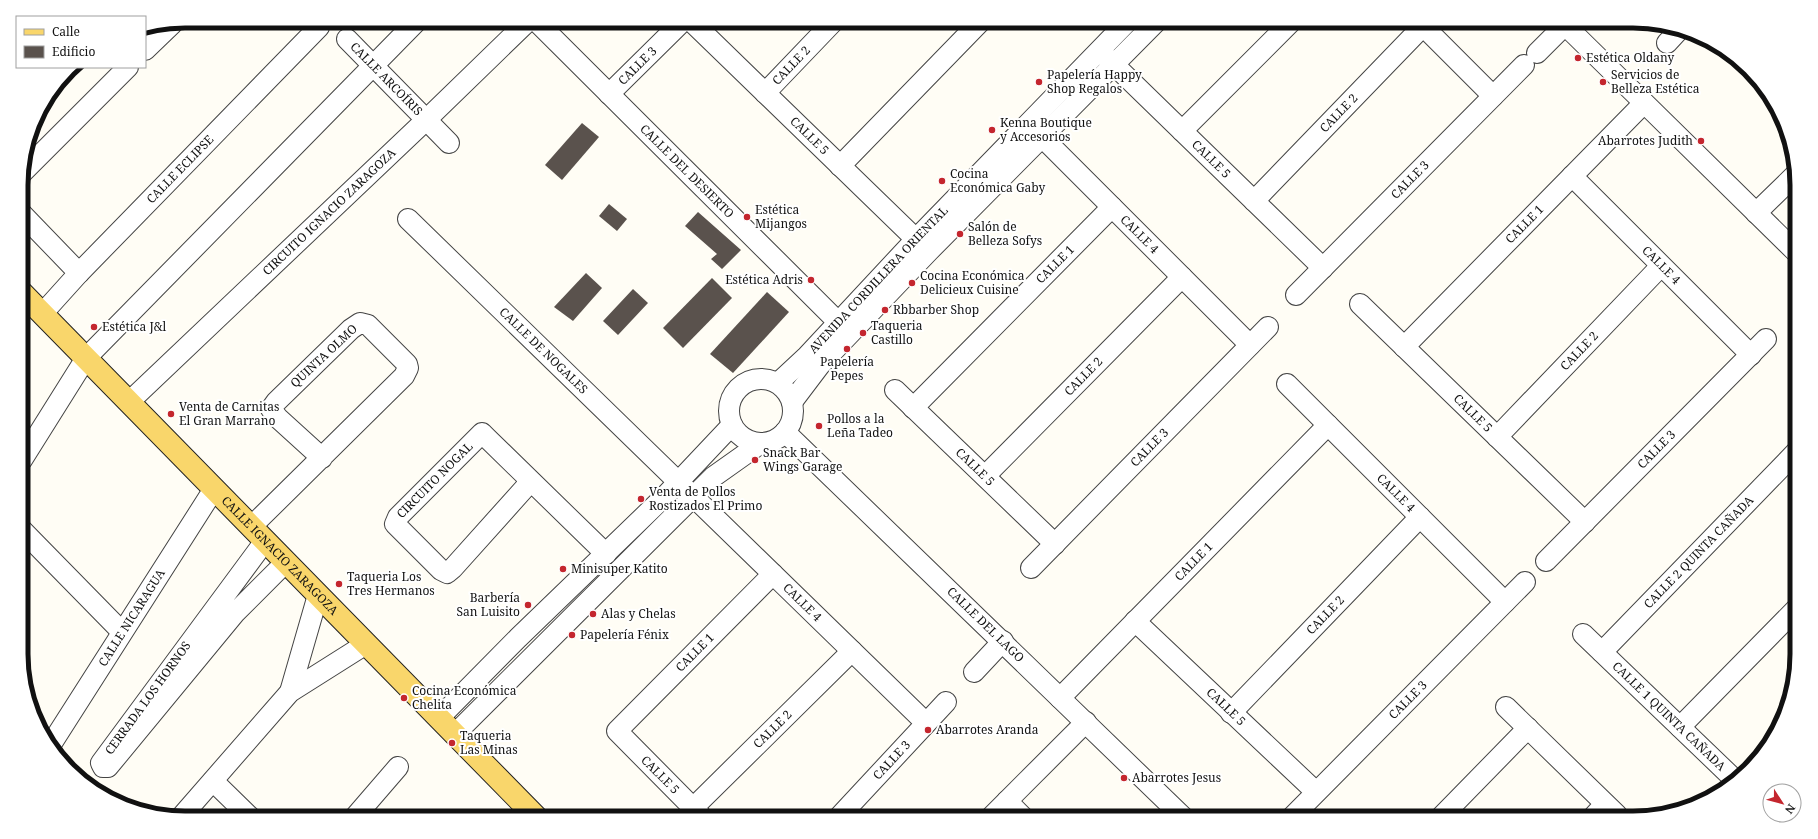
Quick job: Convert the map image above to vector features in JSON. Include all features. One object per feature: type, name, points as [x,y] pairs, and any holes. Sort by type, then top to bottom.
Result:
[{"type":"main road","name":"CALLE IGNACIO ZARAGOZA","points":[[28,299],[531,811]]},
{"type":"street","name":"CALLE ECLIPSE","points":[[42,314],[79,273],[312,28]]},
{"type":"street","points":[[28,450],[86,358],[410,28]]},
{"type":"street","name":"CIRCUITO IGNACIO ZARAGOZA","points":[[129,402],[521,28]]},
{"type":"street","name":"CALLE DEL DESIERTO","points":[[543,28],[838,322]]},
{"type":"street","name":"CALLE 3","points":[[609,94],[676,28]]},
{"type":"street","name":"CALLE 5","points":[[698,28],[922,245]]},
{"type":"street","name":"CALLE 2","points":[[765,93],[827,28]]},
{"type":"street","points":[[840,166],[974,28]]},
{"type":"street","name":"AVENIDA CORDILLERA ORIENTAL","points":[[1036,130],[1100,50],[1121,28]]},
{"type":"street","name":"AVENIDA CORDILLERA ORIENTAL","points":[[778,383],[838,322],[922,245],[1036,130],[1114,64],[1149,28]]},
{"type":"street","points":[[1182,131],[1285,28]]},
{"type":"street","name":"CALLE 2","points":[[1254,201],[1416,28]]},
{"type":"street","points":[[1424,28],[1493,96]]},
{"type":"street","name":"CALLE 3","points":[[1296,295],[1530,59],[1558,28]]},
{"type":"street","points":[[1568,28],[1790,246]]},
{"type":"street","points":[[146,49],[167,29]]},
{"type":"street","name":"CALLE ARCOÍRIS","points":[[347,39],[449,143]]},
{"type":"street","name":"CALLE 5","points":[[1100,50],[1323,268]]},
{"type":"street","points":[[29,166],[127,68]]},
{"type":"street","name":"CALLE 1","points":[[1404,347],[1644,103]]},
{"type":"street","name":"CALLE 4","points":[[1036,130],[1250,346]]},
{"type":"street","name":"CALLE 4","points":[[1572,176],[1751,355]]},
{"type":"street","points":[[1756,213],[1790,180]]},
{"type":"street","name":"CALLE 1","points":[[913,408],[1112,207]]},
{"type":"street","points":[[28,219],[79,273]]},
{"type":"street","name":"CALLE DE NOGALES","points":[[408,219],[678,482]]},
{"type":"street","name":"AVENIDA CORDILLERA ORIENTAL","points":[[792,402],[820,365],[922,245]]},
{"type":"street","name":"CALLE 2","points":[[1497,437],[1662,266]]},
{"type":"street","name":"CALLE 2","points":[[984,476],[1182,277]]},
{"type":"street","name":"CALLE 5","points":[[1360,304],[1585,522]]},
{"type":"street","name":"QUINTA OLMO","points":[[258,534],[322,458],[404,376],[408,368],[407,364],[368,325],[360,323],[345,334],[276,402],[271,409],[322,458]]},
{"type":"street","name":"CALLE 3","points":[[1031,568],[1268,327]]},
{"type":"street","name":"CALLE 3","points":[[1546,561],[1766,339]]},
{"type":"street","points":[[755,379],[767,379],[778,383],[786,391],[792,402],[793,413],[790,425],[785,432],[772,441],[761,443],[749,441],[739,435],[732,425],[729,414],[730,402],[735,392],[744,384],[755,379]]},
{"type":"street","name":"CALLE 4","points":[[1287,384],[1505,602]]},
{"type":"street","name":"CALLE 5","points":[[895,390],[1055,544]]},
{"type":"street","name":"CALLE 1","points":[[1060,698],[1328,424]]},
{"type":"street","points":[[439,718],[518,638],[606,554],[678,482],[732,425]]},
{"type":"street","name":"CALLE DEL LAGO","points":[[785,432],[1004,641],[1060,698],[1177,811]]},
{"type":"street","name":"CIRCUITO NOGAL","points":[[532,481],[447,573],[441,570],[395,524],[398,517],[482,433],[532,481],[606,554]]},
{"type":"street","points":[[455,734],[713,477],[761,443]]},
{"type":"street","name":"CALLE 2 QUINTA CAÑADA","points":[[1602,652],[1790,458]]},
{"type":"street","name":"CALLE 4","points":[[678,482],[926,723]]},
{"type":"street","name":"CALLE NICARAGUA","points":[[54,740],[214,489]]},
{"type":"street","name":"CALLE 2","points":[[1231,713],[1420,517]]},
{"type":"street","name":"CERRADA LOS HORNOS","points":[[258,534],[228,606],[108,767],[102,767],[101,762],[228,606],[286,562]]},
{"type":"street","points":[[28,536],[122,632]]},
{"type":"street","name":"CALLE 1","points":[[617,731],[773,574]]},
{"type":"street","name":"CALLE 3","points":[[1298,811],[1525,582]]},
{"type":"street","points":[[290,692],[318,595]]},
{"type":"street","points":[[1680,728],[1790,615]]},
{"type":"street","name":"CALLE 5","points":[[1135,621],[1316,792]]},
{"type":"street","name":"CALLE 1 QUINTA CAÑADA","points":[[1583,634],[1732,777]]},
{"type":"street","points":[[518,638],[534,655]]},
{"type":"street","points":[[974,672],[1004,641]]},
{"type":"street","points":[[186,811],[290,692],[366,644]]},
{"type":"street","name":"CALLE 2","points":[[700,811],[852,651]]},
{"type":"street","name":"CALLE 3","points":[[844,811],[946,702]]},
{"type":"street","points":[[1506,707],[1528,728],[1603,811]]},
{"type":"street","points":[[997,811],[1086,722]]},
{"type":"street","points":[[1447,811],[1528,728]]},
{"type":"street","name":"CALLE 5","points":[[617,731],[696,811]]},
{"type":"street","points":[[360,811],[398,767]]},
{"type":"street","points":[[213,781],[245,811]]},
{"type":"street","points":[[1007,801],[1017,811]]},
{"type":"building","points":[[582,123],[599,137],[562,180],[545,165]]},
{"type":"building","points":[[609,204],[627,219],[617,231],[599,216]]},
{"type":"building","points":[[698,212],[741,250],[722,269],[711,259],[717,254],[685,226]]},
{"type":"building","points":[[586,273],[602,288],[573,321],[554,307]]},
{"type":"building","points":[[712,278],[732,298],[683,348],[663,328]]},
{"type":"building","points":[[633,289],[648,303],[618,335],[603,321]]},
{"type":"building","points":[[767,292],[789,312],[733,373],[710,354]]},
{"type":"place","name":"Estética Oldany","points":[[1578,58]]},
{"type":"place","name":"Papelería Happy Shop Regalos","points":[[1039,82]]},
{"type":"place","name":"Servicios de Belleza Estética","points":[[1603,82]]},
{"type":"place","name":"Kenna Boutique y Accesorios","points":[[992,130]]},
{"type":"place","name":"Abarrotes Judith","points":[[1701,141]]},
{"type":"place","name":"Cocina Económica Gaby","points":[[942,181]]},
{"type":"place","name":"Estética Mijangos","points":[[747,217]]},
{"type":"place","name":"Salón de Belleza Sofys","points":[[960,234]]},
{"type":"place","name":"Estética Adris","points":[[811,280]]},
{"type":"place","name":"Cocina Económica Delicieux Cuisine","points":[[912,283]]},
{"type":"place","name":"Rbbarber Shop","points":[[885,310]]},
{"type":"place","name":"Estética J&l","points":[[94,327]]},
{"type":"place","name":"Taqueria Castillo","points":[[863,333]]},
{"type":"place","name":"Papelería Pepes","points":[[847,349]]},
{"type":"place","name":"Venta de Carnitas El Gran Marrano","points":[[171,414]]},
{"type":"place","name":"Pollos a la Leña Tadeo","points":[[819,426]]},
{"type":"place","name":"Snack Bar Wings Garage","points":[[755,460]]},
{"type":"place","name":"Venta de Pollos Rostizados El Primo","points":[[641,499]]},
{"type":"place","name":"Minisuper Katito","points":[[563,569]]},
{"type":"place","name":"Taqueria Los Tres Hermanos","points":[[339,584]]},
{"type":"place","name":"Barbería San Luisito","points":[[528,605]]},
{"type":"place","name":"Alas y Chelas","points":[[593,614]]},
{"type":"place","name":"Papelería Fénix","points":[[572,635]]},
{"type":"place","name":"Cocina Económica Chelita","points":[[404,698]]},
{"type":"place","name":"Abarrotes Aranda","points":[[928,730]]},
{"type":"place","name":"Taqueria Las Minas","points":[[452,743]]},
{"type":"place","name":"Abarrotes Jesus","points":[[1124,778]]}]
